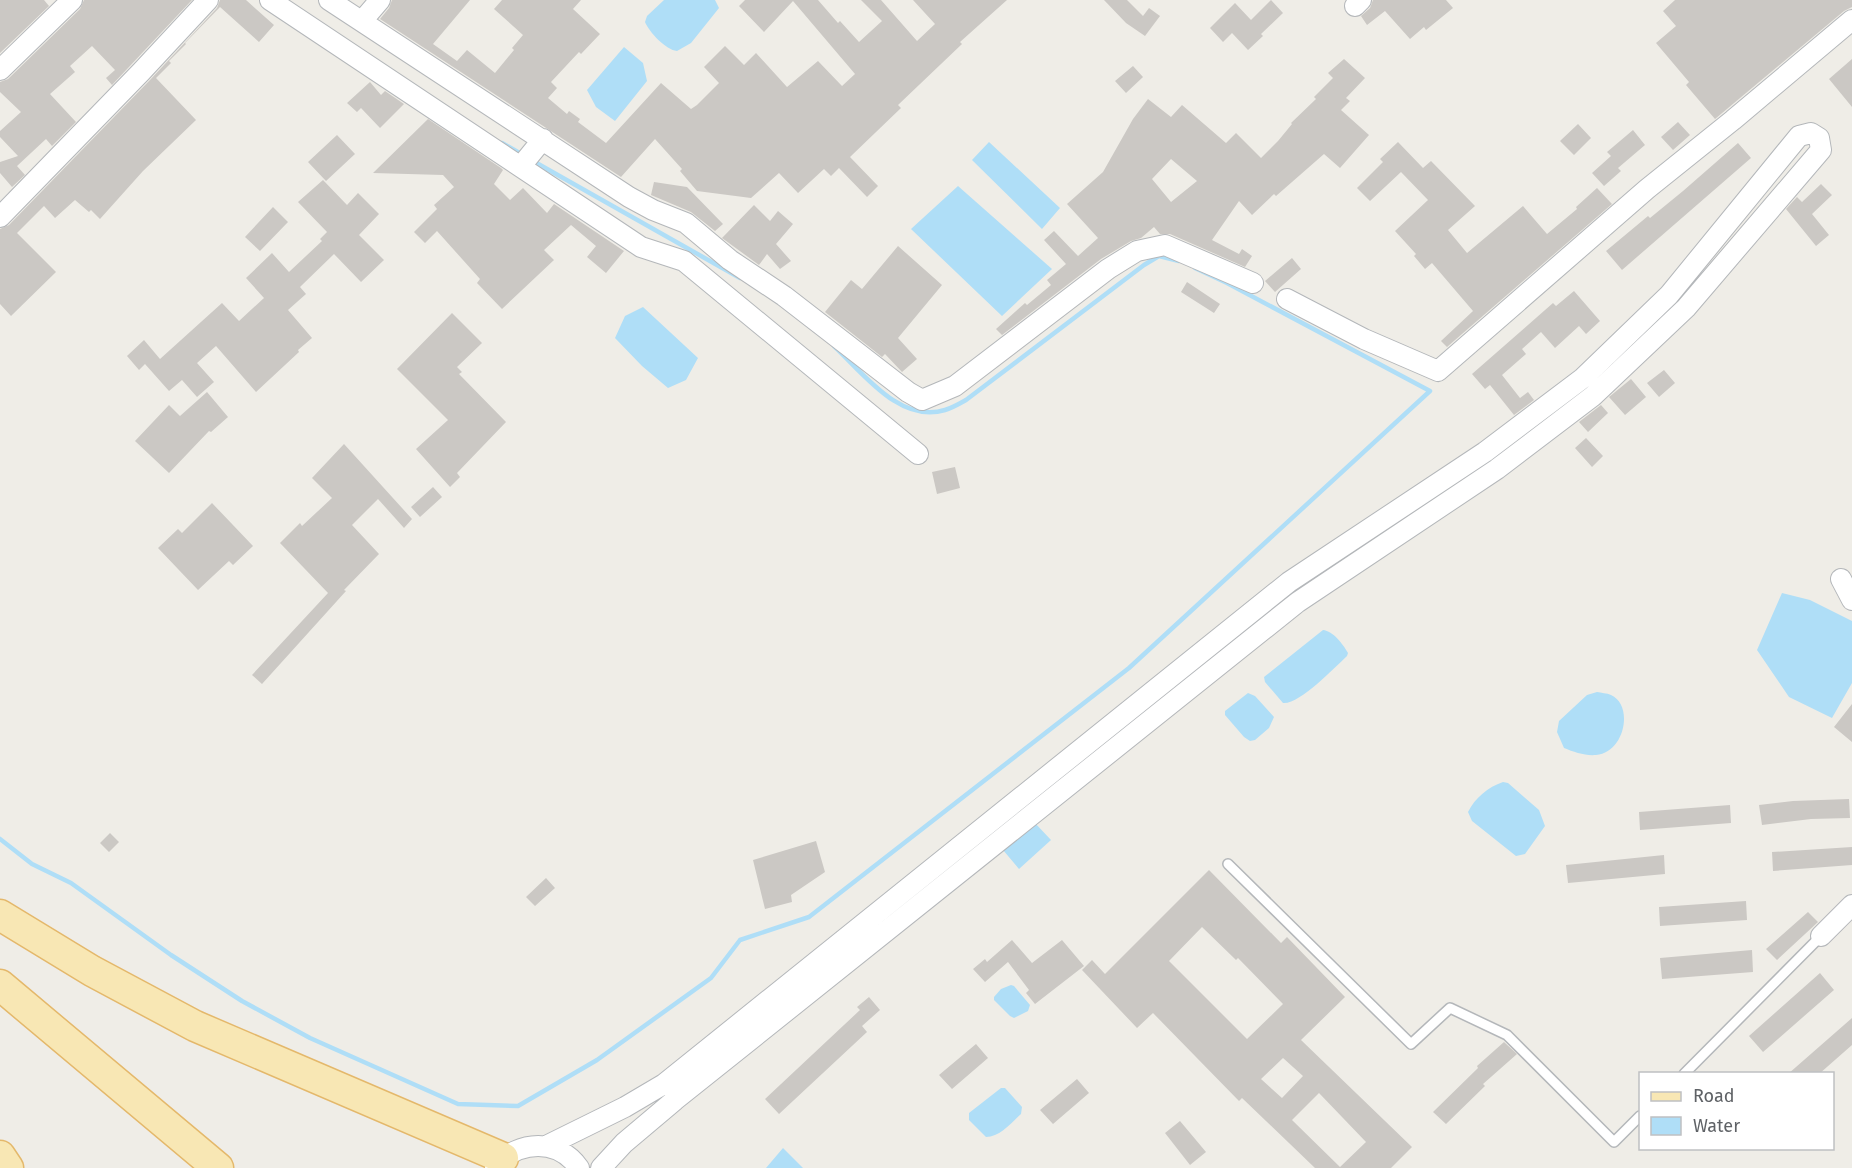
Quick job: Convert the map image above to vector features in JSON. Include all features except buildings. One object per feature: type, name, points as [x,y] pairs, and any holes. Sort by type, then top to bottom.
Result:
[{"type":"main road","points":[[0,915],[92,971],[195,1026],[498,1163]]},
{"type":"main road","points":[[0,985],[218,1168]]},
{"type":"main road","points":[[0,1008],[188,1168]]},
{"type":"main road","points":[[0,1156],[8,1168]]},
{"type":"street","points":[[0,70],[72,0]]},
{"type":"street","points":[[0,217],[208,0]]},
{"type":"street","points":[[270,0],[641,247],[684,261],[918,454]]},
{"type":"street","points":[[329,0],[629,197],[652,210],[686,223],[730,260],[784,296],[908,392],[922,400],[955,386],[1108,269],[1137,251],[1165,245],[1253,283]]},
{"type":"street","points":[[362,21],[380,0]]},
{"type":"street","points":[[1287,299],[1364,339],[1438,371],[1647,189],[1852,20]]},
{"type":"street","points":[[498,1163],[523,1147],[546,1146],[625,1107],[664,1084],[1289,582],[1485,452],[1583,378],[1669,296],[1799,135],[1811,133],[1819,138],[1821,150],[1686,308],[1593,396],[1497,470],[1298,602],[675,1100],[624,1143],[601,1168]]},
{"type":"street","points":[[521,166],[543,139]]},
{"type":"street","points":[[1841,579],[1852,600]]},
{"type":"street","points":[[1821,936],[1852,905]]},
{"type":"street","points":[[546,1146],[567,1155],[579,1168]]},
{"type":"lane","points":[[1228,864],[1411,1044],[1450,1008],[1507,1035],[1614,1142],[1639,1118]]},
{"type":"lane","points":[[1686,1072],[1821,936]]},
{"type":"water","points":[[664,0],[715,0],[719,8],[691,43],[677,51],[658,40],[645,22],[647,16]]},
{"type":"water","points":[[624,47],[643,63],[647,81],[615,121],[596,107],[587,90]]},
{"type":"water","points":[[989,142],[1060,208],[1042,229],[972,160]]},
{"type":"water","points":[[958,186],[1052,269],[1002,316],[911,229]]},
{"type":"water","points":[[643,307],[698,358],[686,380],[668,388],[642,366],[615,338],[625,316]]},
{"type":"water","points":[[1782,593],[1810,600],[1852,621],[1852,683],[1832,718],[1789,697],[1757,650]]},
{"type":"water","points":[[1323,630],[1337,638],[1348,653],[1347,656],[1307,692],[1290,702],[1283,703],[1265,682],[1264,677]]},
{"type":"water","points":[[1597,692],[1611,695],[1618,700],[1622,708],[1624,718],[1620,738],[1606,752],[1596,755],[1564,748],[1557,732],[1559,721],[1587,695]]},
{"type":"water","points":[[1248,693],[1255,696],[1274,717],[1269,728],[1255,740],[1250,741],[1225,715],[1225,711]]},
{"type":"water","points":[[1503,782],[1508,783],[1539,810],[1545,826],[1525,854],[1516,856],[1472,821],[1468,812],[1482,794]]},
{"type":"water","points":[[1034,822],[1051,840],[1019,869],[1003,850]]},
{"type":"water","points":[[1011,985],[1030,1005],[1028,1011],[1014,1018],[994,1000],[1001,989]]},
{"type":"water","points":[[1001,1088],[1005,1088],[1022,1107],[1021,1114],[1001,1132],[986,1137],[969,1120],[969,1113]]},
{"type":"water","points":[[783,1148],[803,1168],[766,1168]]},
{"type":"waterway","points":[[502,143],[523,155]]},
{"type":"waterway","points":[[533,161],[740,278]]},
{"type":"waterway","points":[[834,346],[870,382],[898,403],[913,410],[928,412],[945,410],[966,400],[1144,265],[1159,256],[1179,261]]},
{"type":"waterway","points":[[0,839],[32,864],[71,883],[171,955],[242,1001],[310,1038],[458,1104],[518,1106],[597,1060],[711,978],[740,940],[809,917],[1129,668],[1430,391],[1195,268]]}]
